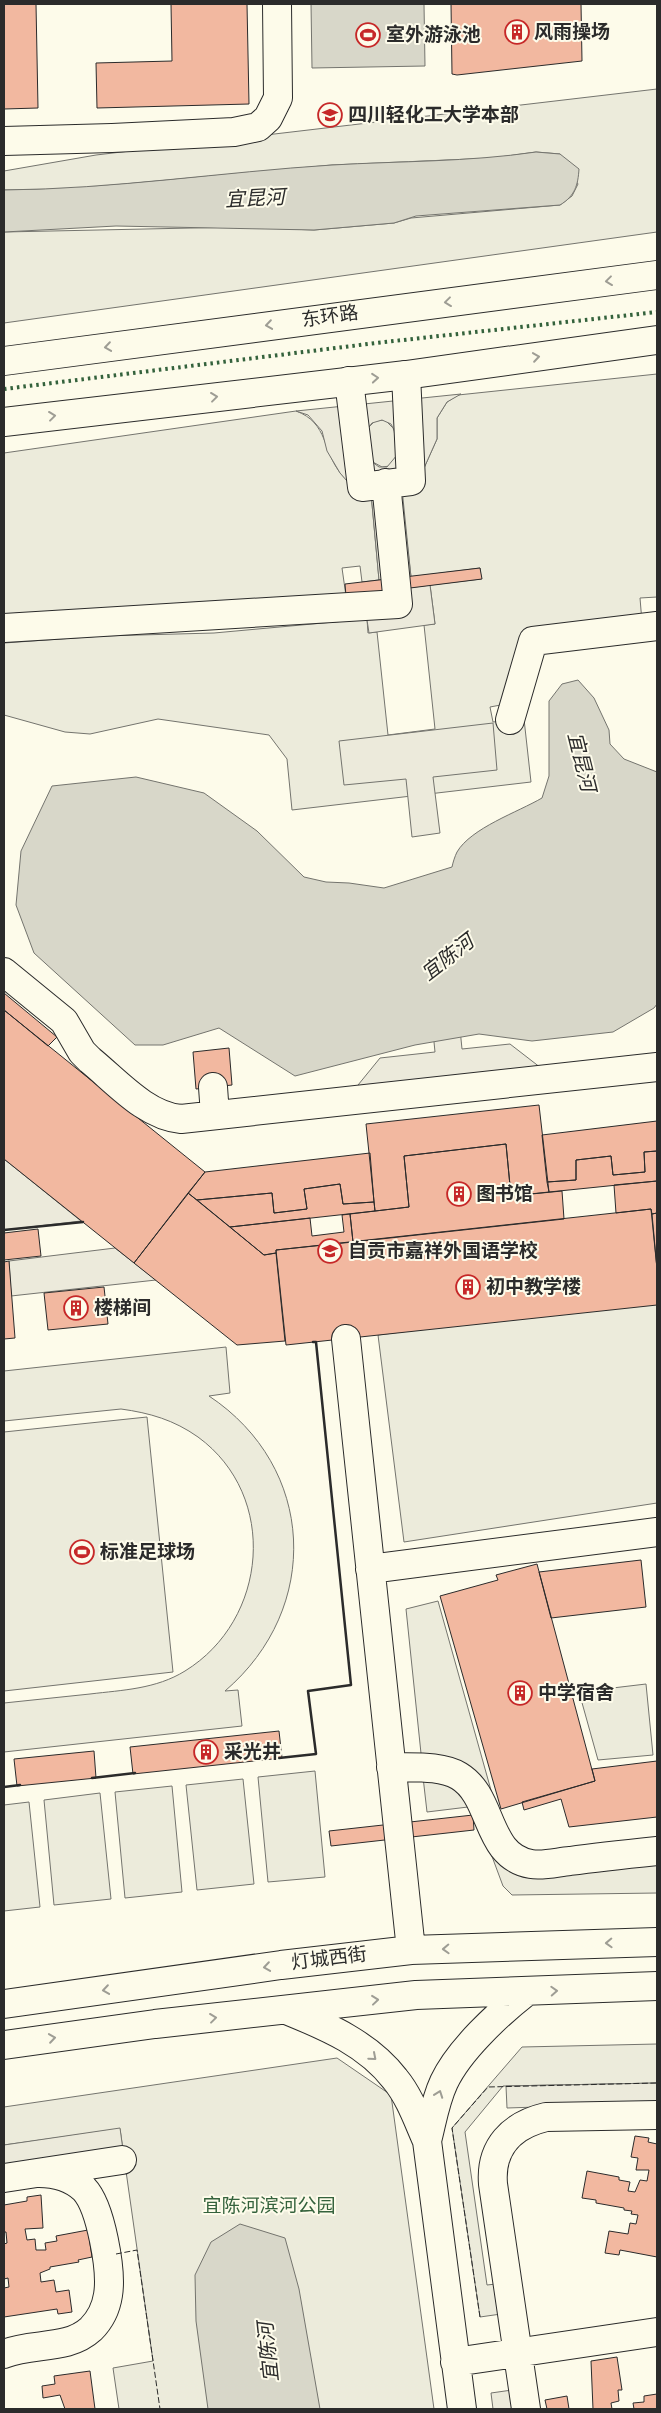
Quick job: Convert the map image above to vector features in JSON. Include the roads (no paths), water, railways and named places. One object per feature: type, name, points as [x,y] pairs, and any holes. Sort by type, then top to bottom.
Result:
[{"type":"main road","points":[[4,141],[234,132],[258,127],[268,118],[278,98],[278,4]]},
{"type":"main road","name":"东环路","points":[[4,361],[657,275]]},
{"type":"main road","points":[[4,422],[406,375],[657,340]]},
{"type":"main road","points":[[349,381],[362,487],[411,481],[406,375]]},
{"type":"main road","points":[[4,628],[398,604],[386,483]]},
{"type":"main road","points":[[510,720],[533,641],[657,619]]},
{"type":"main road","points":[[4,972],[64,1020],[87,1056],[150,1109],[171,1118],[215,1115],[657,1067]]},
{"type":"main road","points":[[213,1087],[215,1115]]},
{"type":"main road","points":[[346,1338],[411,1950]]},
{"type":"main road","points":[[370,1569],[657,1532]]},
{"type":"main road","points":[[391,1767],[447,1771],[459,1776],[473,1787],[498,1842],[512,1854],[531,1864],[657,1851]]},
{"type":"main road","name":"灯城西街","points":[[4,2004],[272,1966],[411,1950],[657,1942]]},
{"type":"main road","points":[[4,2044],[284,2009],[416,1995],[657,1986]]},
{"type":"main road","points":[[427,2141],[435,2107],[444,2082],[455,2065],[498,2014],[526,1992]]},
{"type":"main road","points":[[284,2009],[348,2038],[374,2056],[396,2079],[411,2105],[427,2141],[462,2409]]},
{"type":"main road","points":[[526,2409],[492,2175],[497,2153],[502,2144],[519,2126],[546,2117],[657,2115]]},
{"type":"main road","points":[[4,2178],[122,2160]]},
{"type":"main road","points":[[8,2352],[64,2343],[83,2335],[102,2314],[108,2295],[109,2278],[102,2230],[94,2204],[85,2190],[73,2181],[55,2174],[38,2173]]},
{"type":"main road","points":[[455,2362],[657,2332]]},
{"type":"water","name":"室外游泳池","points":[[311,4],[424,4],[425,66],[312,68]]},
{"type":"water","name":"宜昆河","points":[[536,152],[560,154],[579,169],[575,190],[560,205],[416,216],[394,223],[314,230],[116,226],[4,232],[4,190],[86,187],[291,168],[460,159]]},
{"type":"water","points":[[578,680],[594,698],[609,730],[610,744],[624,759],[657,772],[657,1004],[654,1008],[613,1032],[532,1041],[479,1034],[415,1045],[295,1076],[219,1028],[163,1045],[135,1045],[34,953],[16,905],[21,851],[52,786],[136,777],[204,793],[257,831],[304,877],[326,882],[384,888],[452,867],[457,852],[473,835],[542,798],[549,776],[549,701],[562,684]]},
{"type":"water","name":"宜陈河","points":[[240,2224],[285,2238],[299,2289],[320,2409],[208,2409],[196,2321],[195,2275],[211,2242]]},
{"type":"place","name":"风雨操场","points":[[517,32]]},
{"type":"place","name":"室外游泳池","points":[[368,35]]},
{"type":"place","name":"四川轻化工大学本部","points":[[330,115]]},
{"type":"place","name":"图书馆","points":[[459,1194]]},
{"type":"place","name":"自贡市嘉祥外国语学校","points":[[330,1251]]},
{"type":"place","name":"初中教学楼","points":[[468,1287]]},
{"type":"place","name":"楼梯间","points":[[76,1308]]},
{"type":"place","name":"标准足球场","points":[[82,1552]]},
{"type":"place","name":"中学宿舍","points":[[520,1693]]},
{"type":"place","name":"采光井","points":[[206,1752]]},
{"type":"park label","name":"宜陈河滨河公园","points":[[269,2206]]}]
